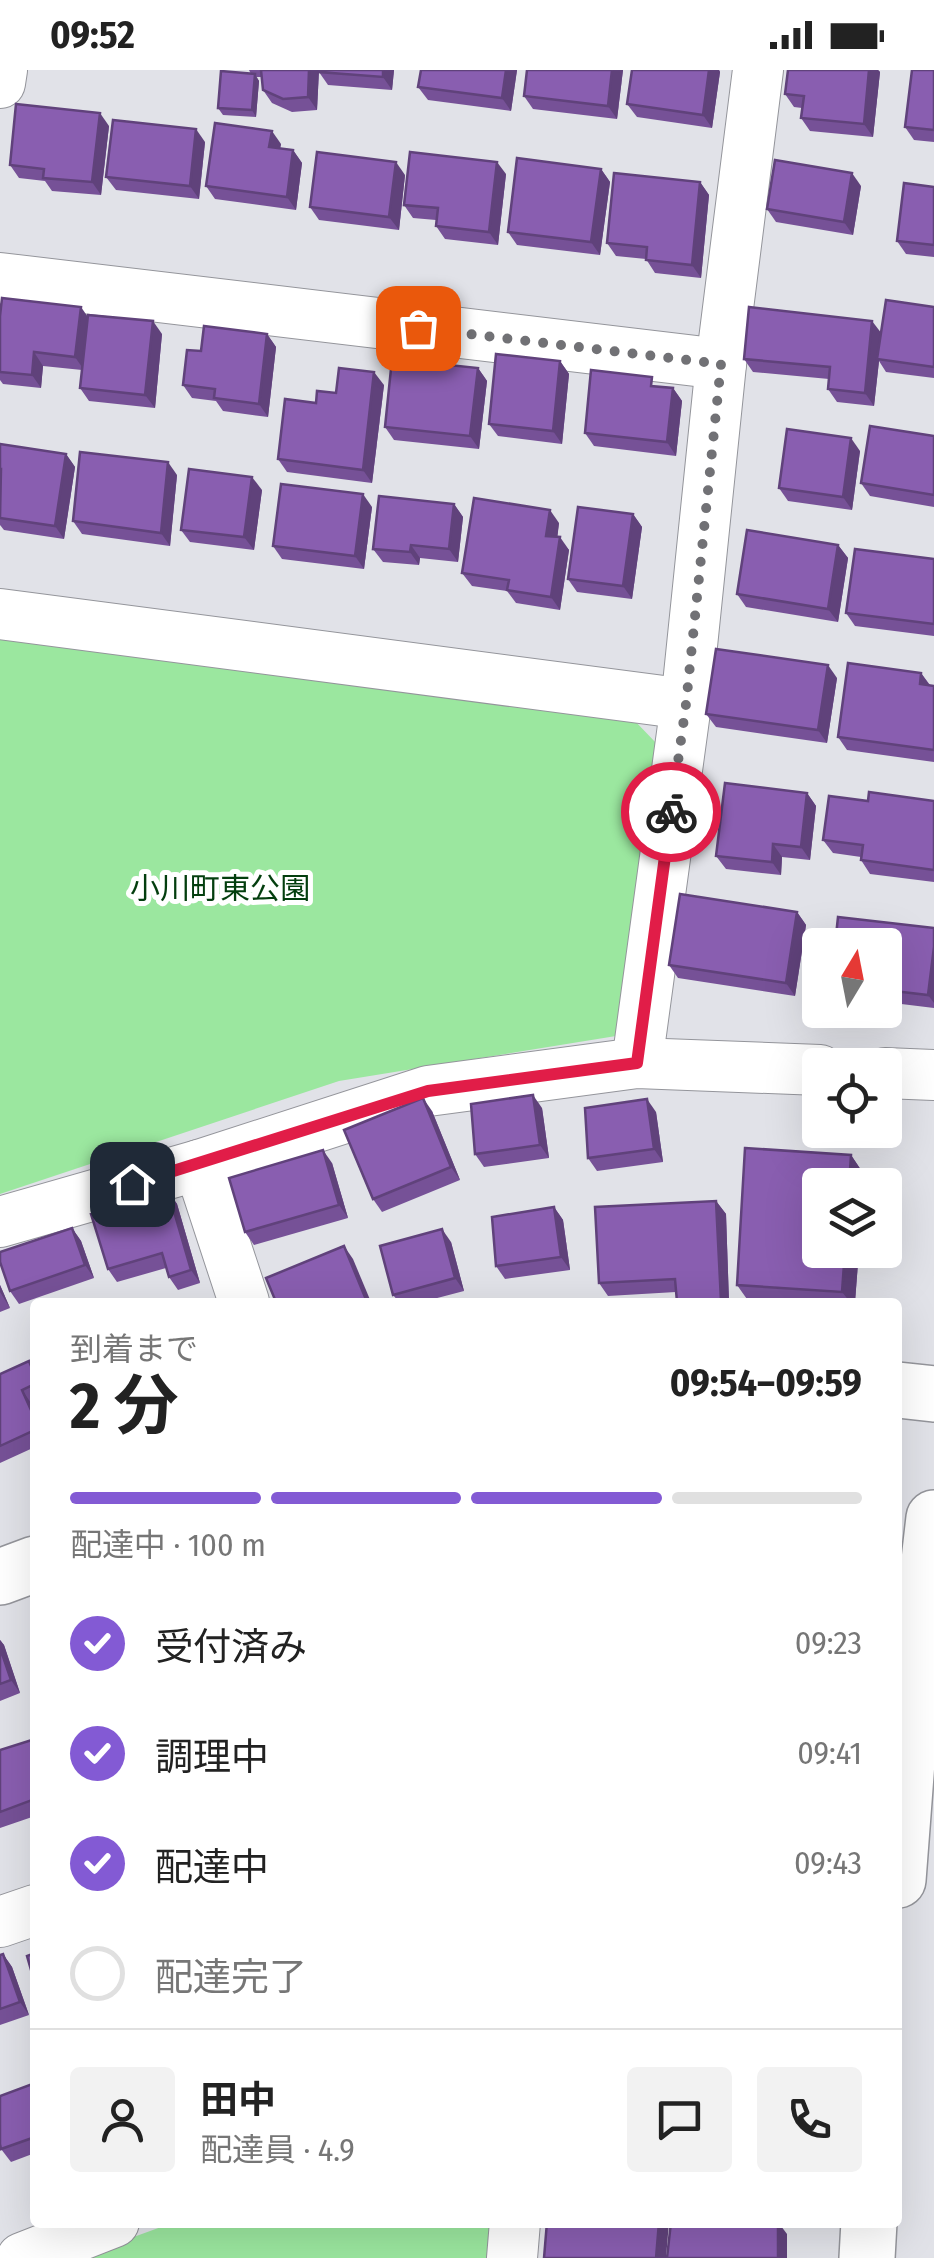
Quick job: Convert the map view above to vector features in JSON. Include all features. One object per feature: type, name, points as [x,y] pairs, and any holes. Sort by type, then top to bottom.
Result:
[{"type":"street","points":[[0,83],[2,70]]},
{"type":"street","points":[[637,1063],[686,704],[721,364],[758,70]]},
{"type":"street","points":[[0,278],[721,364]]},
{"type":"street","points":[[0,614],[686,704]]},
{"type":"street","points":[[0,1222],[198,1166],[428,1091],[637,1063],[802,1069]]},
{"type":"street","points":[[902,1074],[934,1075]]},
{"type":"street","points":[[198,1166],[243,1298]]},
{"type":"street","points":[[902,1390],[934,1394]]},
{"type":"street","points":[[902,1841],[934,1518]]},
{"type":"street","points":[[0,1577],[30,1566]]},
{"type":"street","points":[[0,1922],[30,1912]]},
{"type":"street","points":[[22,2258],[99,2228]]},
{"type":"street","points":[[512,2258],[514,2228]]},
{"type":"street","points":[[866,2258],[869,2228]]},
{"type":"green space","name":"小川町東公園","points":[[0,639],[634,720],[658,745],[616,1036],[339,1081],[0,1194]]},
{"type":"green space","points":[[158,2228],[492,2228],[489,2258],[76,2258]]},
{"type":"building","points":[[261,70],[309,70],[308,97],[283,99],[263,90]]},
{"type":"building","points":[[383,70],[383,77],[319,72]]},
{"type":"building","points":[[421,70],[506,70],[502,98],[418,87]]},
{"type":"building","points":[[527,70],[612,70],[608,106],[524,96]]},
{"type":"building","points":[[632,70],[709,70],[703,115],[627,104]]},
{"type":"building","points":[[788,70],[869,70],[864,124],[801,118],[804,96],[785,94]]},
{"type":"building","points":[[912,70],[934,70],[934,130],[905,127]]},
{"type":"building","points":[[221,71],[255,74],[252,110],[218,108]]},
{"type":"building","points":[[16,104],[100,113],[92,182],[43,178],[44,169],[10,165]]},
{"type":"building","points":[[113,120],[196,129],[190,186],[106,177]]},
{"type":"building","points":[[215,123],[272,131],[269,147],[293,150],[287,197],[206,186]]},
{"type":"building","points":[[317,152],[396,162],[389,217],[310,207]]},
{"type":"building","points":[[410,152],[497,162],[489,232],[436,226],[438,208],[404,205]]},
{"type":"building","points":[[517,158],[601,169],[591,242],[508,232]]},
{"type":"building","points":[[775,160],[852,173],[844,222],[767,209]]},
{"type":"building","points":[[614,173],[700,182],[692,265],[646,260],[647,247],[607,243]]},
{"type":"building","points":[[904,183],[934,187],[934,245],[897,241]]},
{"type":"building","points":[[2,298],[81,307],[75,357],[34,352],[32,375],[0,372]]},
{"type":"building","points":[[886,300],[934,307],[934,367],[877,359]]},
{"type":"building","points":[[749,307],[872,321],[865,393],[828,389],[830,367],[744,359]]},
{"type":"building","points":[[88,315],[153,321],[145,395],[80,388]]},
{"type":"building","points":[[204,326],[267,334],[259,404],[214,398],[215,389],[183,385],[187,350],[201,351]]},
{"type":"building","points":[[496,354],[560,361],[553,431],[489,424]]},
{"type":"building","points":[[392,359],[478,368],[470,436],[385,427]]},
{"type":"building","points":[[339,368],[374,372],[363,470],[278,459],[285,399],[316,403],[317,391],[336,393]]},
{"type":"building","points":[[591,370],[652,377],[651,386],[673,388],[667,442],[585,433]]},
{"type":"building","points":[[870,426],[934,436],[934,495],[861,483]]},
{"type":"building","points":[[787,429],[851,438],[843,497],[779,488]]},
{"type":"building","points":[[0,444],[66,454],[55,526],[0,518]]},
{"type":"building","points":[[80,452],[168,462],[161,533],[73,521]]},
{"type":"building","points":[[189,469],[252,477],[244,537],[181,530]]},
{"type":"building","points":[[281,484],[363,494],[355,556],[273,546]]},
{"type":"building","points":[[379,496],[454,504],[449,549],[411,545],[410,552],[373,549]]},
{"type":"building","points":[[474,498],[550,510],[546,536],[560,537],[551,597],[507,590],[509,580],[462,573]]},
{"type":"building","points":[[578,507],[633,514],[623,586],[568,579]]},
{"type":"building","points":[[747,530],[838,545],[828,609],[737,594]]},
{"type":"building","points":[[855,549],[934,559],[934,624],[846,613]]},
{"type":"building","points":[[716,649],[828,665],[818,730],[706,714]]},
{"type":"building","points":[[848,663],[921,673],[920,684],[934,686],[934,750],[838,737]]},
{"type":"building","points":[[725,783],[807,793],[801,847],[773,844],[772,862],[716,856]]},
{"type":"building","points":[[869,792],[934,801],[934,870],[861,860],[863,845],[823,840],[829,796],[868,801]]},
{"type":"building","points":[[680,894],[797,912],[786,983],[669,965]]},
{"type":"building","points":[[838,917],[934,928],[928,995],[902,992],[902,928],[837,928]]},
{"type":"building","points":[[533,1095],[540,1145],[475,1154],[471,1104]]},
{"type":"building","points":[[423,1098],[451,1167],[373,1199],[344,1130]]},
{"type":"building","points":[[647,1099],[654,1149],[588,1158],[585,1108]]},
{"type":"building","points":[[745,1148],[851,1155],[850,1168],[802,1168],[802,1268],[844,1268],[842,1292],[737,1285]]},
{"type":"building","points":[[323,1150],[339,1205],[245,1232],[229,1178]]},
{"type":"building","points":[[168,1191],[191,1270],[169,1277],[162,1253],[108,1269],[91,1214]]},
{"type":"building","points":[[716,1201],[721,1298],[677,1298],[675,1279],[599,1283],[595,1207]]},
{"type":"building","points":[[554,1207],[561,1257],[496,1266],[492,1217]]},
{"type":"building","points":[[72,1228],[85,1265],[10,1291],[0,1252]]},
{"type":"building","points":[[442,1229],[455,1278],[393,1295],[380,1246]]},
{"type":"building","points":[[344,1246],[365,1298],[274,1298],[266,1278]]},
{"type":"building","points":[[30,1364],[30,1386],[22,1390],[30,1408],[30,1432],[0,1446],[0,1374]]},
{"type":"building","points":[[0,1648],[11,1680],[0,1684]]},
{"type":"building","points":[[30,1741],[30,1801],[0,1812],[0,1750]]},
{"type":"building","points":[[3,1954],[20,2002],[0,2009],[0,1955]]},
{"type":"building","points":[[30,2085],[30,2139],[1,2149],[0,2144],[0,2096]]},
{"type":"building","points":[[546,2228],[658,2228],[656,2258],[544,2258]]},
{"type":"building","points":[[670,2228],[778,2228],[778,2258],[667,2258]]},
{"type":"way so far","points":[[418,328],[721,364],[671,812]]},
{"type":"route","points":[[132,1184],[428,1091],[637,1063],[671,812]]}]
